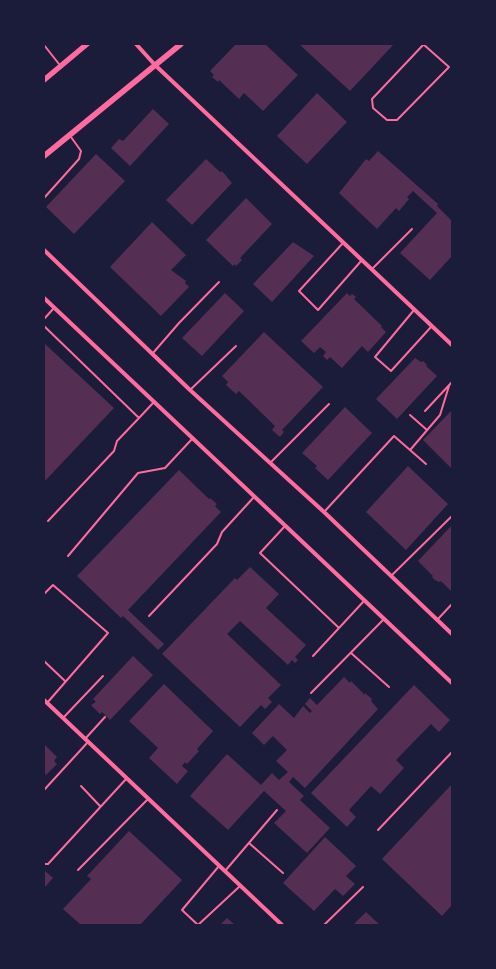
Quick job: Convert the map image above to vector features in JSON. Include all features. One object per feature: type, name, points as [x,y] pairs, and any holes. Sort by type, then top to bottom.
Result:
[{"type":"main road","points":[[44,80],[79,46],[87,44]]},
{"type":"main road","points":[[44,156],[181,44]]},
{"type":"street","points":[[136,44],[154,65],[452,345]]},
{"type":"street","points":[[44,250],[190,390],[324,512],[452,634]]},
{"type":"street","points":[[44,298],[452,684]]},
{"type":"street","points":[[45,701],[282,925]]},
{"type":"lane","points":[[424,44],[449,67],[397,120],[387,120],[373,108],[372,99],[424,44]]},
{"type":"lane","points":[[44,45],[60,66]]},
{"type":"lane","points":[[44,198],[79,159],[81,151],[70,135]]},
{"type":"lane","points":[[372,269],[412,229]]},
{"type":"lane","points":[[343,242],[299,292],[318,310],[362,260]]},
{"type":"lane","points":[[153,353],[219,282]]},
{"type":"lane","points":[[44,319],[54,308]]},
{"type":"lane","points":[[414,310],[375,356],[380,362],[391,371],[432,326]]},
{"type":"lane","points":[[44,326],[139,418]]},
{"type":"lane","points":[[190,390],[236,346]]},
{"type":"lane","points":[[425,411],[452,382]]},
{"type":"lane","points":[[411,450],[440,415],[449,386]]},
{"type":"lane","points":[[48,520],[114,451],[117,441],[154,402]]},
{"type":"lane","points":[[269,463],[329,404]]},
{"type":"lane","points":[[410,415],[427,430]]},
{"type":"lane","points":[[324,512],[394,436],[426,464]]},
{"type":"lane","points":[[68,556],[138,473],[165,468],[192,439]]},
{"type":"lane","points":[[148,616],[217,544],[222,532],[254,497]]},
{"type":"lane","points":[[390,576],[452,516]]},
{"type":"lane","points":[[285,526],[260,553],[339,628]]},
{"type":"lane","points":[[44,594],[53,585],[108,633],[45,701]]},
{"type":"lane","points":[[313,656],[364,601]]},
{"type":"lane","points":[[437,620],[452,604]]},
{"type":"lane","points":[[311,693],[384,619]]},
{"type":"lane","points":[[351,653],[389,687]]},
{"type":"lane","points":[[44,662],[65,681]]},
{"type":"lane","points":[[63,718],[103,676]]},
{"type":"lane","points":[[44,790],[105,717]]},
{"type":"lane","points":[[378,830],[452,752]]},
{"type":"lane","points":[[44,864],[48,864],[127,778]]},
{"type":"lane","points":[[81,786],[101,807]]},
{"type":"lane","points":[[78,870],[148,799]]},
{"type":"lane","points":[[225,871],[278,810]]},
{"type":"lane","points":[[249,843],[283,873]]},
{"type":"lane","points":[[219,866],[182,910],[198,925],[240,885]]},
{"type":"lane","points":[[324,925],[363,887]]},
{"type":"building","points":[[236,44],[265,44],[298,75],[263,111],[244,93],[239,99],[219,80],[218,82],[212,77],[214,75],[210,71]]},
{"type":"building","points":[[299,44],[394,44],[350,91]]},
{"type":"building","points":[[317,93],[347,122],[307,164],[277,136]]},
{"type":"building","points":[[153,109],[169,124],[130,166],[111,148],[119,139],[123,141]]},
{"type":"building","points":[[378,151],[438,204],[437,206],[452,221],[452,256],[430,280],[400,253],[437,213],[413,191],[399,211],[396,208],[377,229],[339,193],[366,159],[369,161]]},
{"type":"building","points":[[96,154],[125,181],[74,234],[46,207]]},
{"type":"building","points":[[206,159],[220,172],[222,171],[232,183],[192,225],[166,200]]},
{"type":"building","points":[[246,198],[272,224],[240,258],[242,260],[236,266],[235,264],[233,266],[206,240]]},
{"type":"building","points":[[152,222],[186,255],[171,270],[186,281],[185,283],[189,287],[161,316],[110,267]]},
{"type":"building","points":[[293,242],[314,256],[272,302],[253,284]]},
{"type":"building","points":[[225,293],[244,311],[202,356],[182,338]]},
{"type":"building","points":[[347,293],[350,296],[352,294],[356,297],[354,299],[386,332],[368,352],[362,346],[342,368],[330,357],[327,360],[323,356],[326,352],[320,347],[314,353],[301,341]]},
{"type":"building","points":[[264,332],[323,387],[282,430],[284,432],[280,437],[272,430],[275,426],[239,391],[236,394],[226,385],[228,382],[222,376]]},
{"type":"building","points":[[44,343],[114,408],[44,482]]},
{"type":"building","points":[[415,358],[421,362],[423,361],[437,376],[397,419],[376,399]]},
{"type":"building","points":[[345,407],[372,433],[328,480],[315,468],[317,466],[302,453]]},
{"type":"building","points":[[452,410],[452,469],[423,440]]},
{"type":"building","points":[[408,466],[448,504],[406,550],[366,512]]},
{"type":"building","points":[[179,470],[209,499],[217,504],[215,506],[221,512],[128,610],[164,644],[158,650],[77,576]]},
{"type":"building","points":[[452,525],[452,592],[441,581],[435,580],[418,561]]},
{"type":"building","points":[[250,567],[279,594],[266,608],[306,645],[295,657],[298,660],[295,663],[292,660],[288,665],[240,621],[227,634],[281,685],[268,698],[272,702],[265,709],[261,705],[240,727],[162,654],[235,578],[237,580]]},
{"type":"building","points":[[133,656],[153,675],[110,720],[91,705],[96,702],[93,699]]},
{"type":"building","points":[[344,677],[350,683],[351,681],[364,695],[365,693],[372,699],[371,701],[378,709],[305,788],[293,777],[289,782],[304,796],[300,800],[330,828],[307,853],[274,823],[286,811],[264,791],[228,830],[190,796],[227,754],[261,785],[272,773],[279,780],[288,772],[276,761],[287,750],[273,736],[264,745],[252,733],[279,704],[294,718],[303,706],[310,713],[312,711],[305,704],[310,698],[317,705]]},
{"type":"building","points":[[164,684],[213,731],[197,749],[199,751],[187,764],[185,762],[182,766],[188,771],[177,784],[149,758],[158,748],[129,721]]},
{"type":"building","points":[[414,685],[450,720],[439,732],[431,724],[396,760],[404,768],[380,794],[371,786],[349,810],[356,817],[347,827],[311,793]]},
{"type":"building","points":[[44,744],[57,757],[54,761],[57,764],[46,775],[44,773]]},
{"type":"building","points":[[452,784],[452,905],[442,916],[382,859]]},
{"type":"building","points":[[129,831],[182,880],[140,925],[81,925],[63,909],[91,879],[87,876]]},
{"type":"building","points":[[325,837],[356,866],[346,876],[355,884],[343,896],[335,889],[314,911],[283,883]]},
{"type":"building","points":[[44,870],[53,878],[46,886],[44,886]]},
{"type":"building","points":[[366,912],[380,925],[353,925]]},
{"type":"building","points":[[227,918],[235,925],[220,925]]}]
